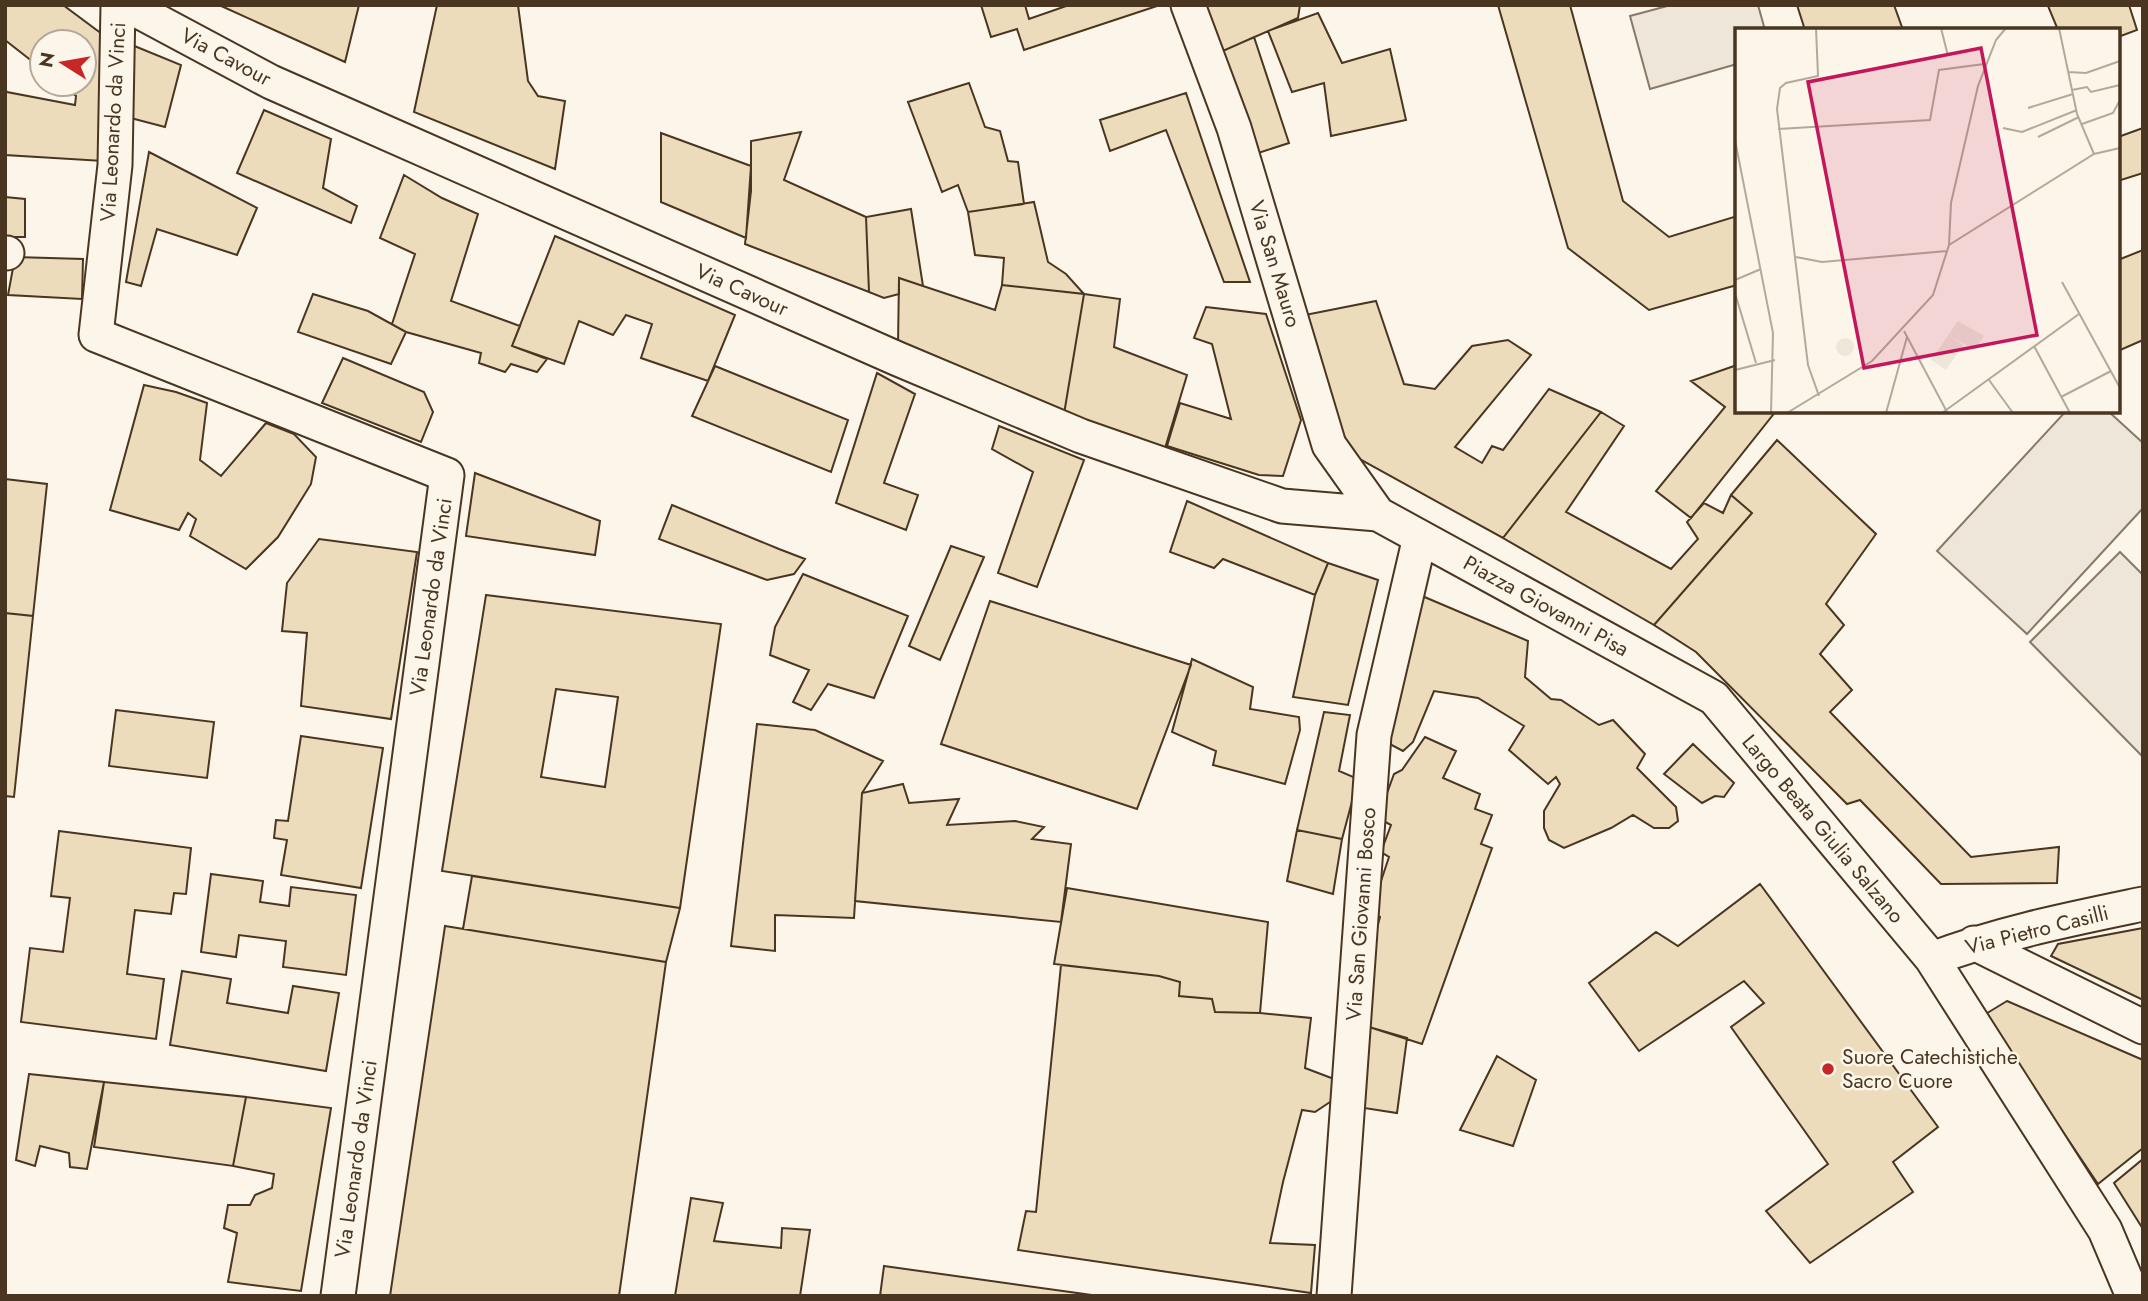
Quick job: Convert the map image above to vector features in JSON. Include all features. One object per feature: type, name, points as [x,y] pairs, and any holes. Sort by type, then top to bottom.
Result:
[{"type":"street","name":"Via Leonardo da Vinci","points":[[118,5],[115,165],[96,335],[447,475],[338,1296]]},
{"type":"street","name":"Via Cavour","points":[[127,5],[271,82],[898,359],[1081,436],[1282,506],[1378,514]]},
{"type":"street","name":"Via San Mauro","points":[[1188,5],[1234,128],[1329,445],[1378,514]]},
{"type":"street","name":"Piazza Giovanni Pisa","points":[[1378,514],[1714,698]]},
{"type":"street","name":"Via San Giovanni Bosco","points":[[1334,1296],[1374,735],[1420,537]]},
{"type":"street","name":"Largo Beata Giulia Salzano","points":[[1714,698],[1932,960],[2105,1230],[2133,1296]]},
{"type":"street","name":"Via Pietro Casilli","points":[[1932,960],[1974,943],[2143,904]]},
{"type":"street","points":[[1974,943],[2143,1027]]},
{"type":"shaded area","points":[[1671,5],[1758,5],[1764,28],[1735,28],[1735,65],[1650,89],[1630,16]]},
{"type":"shaded area","points":[[2064,413],[2110,413],[2143,443],[2143,508],[2027,634],[1937,551]]},
{"type":"shaded area","points":[[2120,552],[2143,575],[2143,757],[2030,642]]},
{"type":"building","points":[[5,5],[63,5],[94,28],[28,28],[28,58],[5,40]]},
{"type":"building","points":[[219,5],[359,5],[345,62]]},
{"type":"building","points":[[437,5],[518,5],[528,81],[538,96],[565,101],[555,169],[414,112]]},
{"type":"building","points":[[981,5],[1025,5],[1029,19],[1069,5],[1160,5],[1024,50],[1017,29],[991,37]]},
{"type":"building","points":[[1199,5],[1300,5],[1298,18],[1216,54]]},
{"type":"building","points":[[1498,5],[1570,5],[1623,201],[1669,237],[1735,217],[1735,286],[1649,310],[1568,248]]},
{"type":"building","points":[[1797,5],[1894,5],[1902,28],[1804,28]]},
{"type":"building","points":[[2129,5],[2137,30],[2120,36],[2120,28],[2057,28],[2048,6]]},
{"type":"building","points":[[1318,13],[1342,63],[1390,49],[1406,120],[1331,136],[1324,83],[1292,92],[1268,31]]},
{"type":"building","points":[[98,31],[110,40],[103,161],[5,155],[5,89],[28,98],[75,105],[76,98],[98,98]]},
{"type":"building","points":[[1254,37],[1289,143],[1252,155],[1216,54]]},
{"type":"building","points":[[132,45],[181,65],[165,127],[123,116]]},
{"type":"building","points":[[969,83],[985,127],[1000,131],[1008,161],[1018,162],[1024,204],[968,212],[958,185],[942,192],[908,102]]},
{"type":"building","points":[[1186,93],[1250,282],[1224,282],[1166,130],[1110,151],[1100,120]]},
{"type":"building","points":[[264,110],[331,139],[323,188],[357,206],[351,223],[237,173]]},
{"type":"building","points":[[2143,128],[2143,173],[2120,180],[2120,136]]},
{"type":"building","points":[[801,132],[784,180],[866,217],[869,292],[745,244],[751,191],[751,141]]},
{"type":"building","points":[[661,133],[751,166],[746,238],[661,202]]},
{"type":"building","points":[[149,152],[257,208],[237,255],[157,229],[141,286],[126,282]]},
{"type":"building","points":[[404,175],[442,198],[478,214],[451,301],[520,326],[512,346],[547,359],[537,372],[511,364],[505,372],[479,363],[481,353],[406,332],[392,324],[415,254],[380,238]]},
{"type":"building","points":[[5,197],[25,199],[25,237],[5,237]]},
{"type":"building","points":[[1034,202],[1048,262],[1066,274],[1084,294],[1002,285],[1004,258],[975,255],[968,212]]},
{"type":"building","points":[[911,209],[923,286],[899,278],[899,294],[884,298],[869,292],[866,217]]},
{"type":"building","points":[[555,236],[735,315],[708,381],[641,358],[652,324],[626,315],[613,335],[579,321],[564,364],[512,346]]},
{"type":"building","points":[[2143,250],[2143,340],[2120,350],[2120,259]]},
{"type":"building","points":[[15,257],[83,259],[82,299],[8,295]]},
{"type":"building","points":[[899,278],[995,310],[1002,285],[1084,294],[1064,414],[898,345]]},
{"type":"building","points":[[313,294],[368,311],[406,332],[391,364],[298,332]]},
{"type":"building","points":[[1084,294],[1120,299],[1114,347],[1187,375],[1163,455],[1064,414]]},
{"type":"building","points":[[1376,301],[1404,384],[1435,389],[1472,346],[1508,340],[1531,355],[1455,447],[1482,463],[1492,446],[1503,450],[1549,389],[1601,412],[1503,538],[1340,446],[1305,315]]},
{"type":"building","points":[[1206,307],[1266,314],[1301,420],[1283,476],[1259,475],[1167,446],[1180,403],[1231,419],[1212,344],[1194,338]]},
{"type":"building","points":[[343,358],[424,392],[433,412],[421,442],[322,403]]},
{"type":"building","points":[[715,366],[848,420],[831,472],[692,416]]},
{"type":"building","points":[[1735,366],[1735,413],[1774,413],[1691,518],[1656,491],[1725,407],[1691,381]]},
{"type":"building","points":[[877,373],[915,394],[884,483],[918,495],[906,530],[836,503]]},
{"type":"building","points":[[144,385],[207,403],[200,460],[221,476],[266,423],[294,434],[316,457],[311,484],[278,537],[246,569],[190,536],[196,519],[188,513],[179,530],[110,510]]},
{"type":"building","points":[[1601,412],[1624,426],[1566,512],[1671,569],[1698,539],[1687,522],[1704,503],[1723,513],[1731,495],[1752,513],[1654,625],[1503,538]]},
{"type":"building","points":[[999,426],[1084,460],[1037,587],[998,573],[1033,472],[992,449]]},
{"type":"building","points":[[1777,440],[1876,534],[1826,604],[1844,625],[1820,654],[1852,690],[1830,712],[1971,857],[2059,847],[2057,883],[1941,884],[1860,800],[1847,804],[1696,652],[1654,625],[1752,513],[1731,495]]},
{"type":"building","points":[[475,473],[600,521],[595,555],[466,536]]},
{"type":"building","points":[[5,479],[47,484],[33,616],[5,613]]},
{"type":"building","points":[[1187,501],[1328,563],[1315,595],[1223,559],[1214,568],[1170,552]]},
{"type":"building","points":[[672,505],[805,559],[794,574],[767,580],[659,539]]},
{"type":"building","points":[[319,539],[417,552],[391,719],[301,706],[307,633],[282,631],[287,583]]},
{"type":"building","points":[[951,546],[984,557],[940,660],[909,646]]},
{"type":"building","points":[[1328,563],[1378,580],[1348,705],[1293,697],[1315,595]]},
{"type":"building","points":[[803,574],[908,616],[874,698],[828,684],[811,710],[793,702],[809,670],[770,655],[775,627]]},
{"type":"building","points":[[1408,590],[1528,641],[1525,677],[1551,699],[1561,700],[1599,725],[1613,720],[1645,754],[1637,768],[1676,807],[1678,821],[1669,828],[1654,828],[1633,815],[1611,828],[1564,848],[1549,840],[1544,828],[1544,811],[1560,784],[1556,777],[1548,784],[1509,750],[1524,726],[1478,698],[1434,691],[1413,742],[1403,751],[1382,740]]},
{"type":"building","points":[[486,595],[721,624],[680,908],[442,871]],"holes":[[[556,689],[618,697],[605,787],[541,777]]]},
{"type":"building","points":[[990,601],[1191,665],[1137,809],[941,744]]},
{"type":"building","points":[[5,613],[33,616],[14,797],[5,796]]},
{"type":"building","points":[[1192,659],[1253,687],[1250,709],[1299,717],[1300,730],[1285,784],[1213,765],[1216,751],[1172,732]]},
{"type":"building","points":[[116,710],[214,722],[207,778],[109,766]]},
{"type":"building","points":[[1324,712],[1350,715],[1339,771],[1358,779],[1342,839],[1297,830]]},
{"type":"building","points":[[757,724],[815,730],[883,761],[862,793],[854,918],[775,915],[775,951],[731,946]]},
{"type":"building","points":[[301,736],[383,748],[361,888],[281,875],[287,840],[274,838],[276,820],[288,821]]},
{"type":"building","points":[[1425,737],[1456,751],[1443,778],[1480,794],[1475,809],[1492,815],[1481,844],[1492,848],[1422,1044],[1369,1027],[1365,971],[1380,917],[1371,911],[1389,857],[1381,852],[1391,825],[1378,818],[1394,774],[1402,770]]},
{"type":"building","points":[[1693,744],[1734,783],[1724,797],[1715,796],[1702,803],[1664,774]]},
{"type":"building","points":[[903,784],[909,803],[959,799],[947,825],[1015,821],[1044,827],[1032,839],[1071,844],[1061,922],[855,901],[862,793]]},
{"type":"building","points":[[1297,830],[1342,839],[1333,894],[1287,881]]},
{"type":"building","points":[[59,831],[191,848],[186,894],[174,893],[171,914],[135,910],[127,974],[164,979],[156,1039],[21,1022],[30,948],[63,952],[70,898],[51,896]]},
{"type":"building","points":[[211,874],[263,881],[260,902],[289,906],[291,887],[356,895],[346,975],[283,967],[286,941],[239,935],[236,957],[201,952]]},
{"type":"building","points":[[472,876],[680,908],[666,962],[463,929]]},
{"type":"building","name":"Suore Catechistiche Sacro Cuore","points":[[1760,884],[1938,1127],[1893,1162],[1913,1192],[1810,1263],[1766,1211],[1828,1164],[1731,1027],[1764,1003],[1744,981],[1639,1051],[1589,983],[1656,932],[1678,946]]},
{"type":"building","points":[[1067,888],[1268,922],[1260,1013],[1215,1012],[1212,999],[1179,996],[1180,982],[1159,976],[1054,964]]},
{"type":"building","points":[[445,926],[666,962],[619,1296],[390,1296]]},
{"type":"building","points":[[2143,928],[2143,1000],[2051,956],[2058,944]]},
{"type":"building","points":[[1061,965],[1159,976],[1180,982],[1179,996],[1212,999],[1215,1012],[1311,1018],[1305,1068],[1334,1079],[1333,1100],[1315,1112],[1302,1110],[1270,1243],[1315,1245],[1311,1293],[1018,1250],[1026,1211],[1036,1212]]},
{"type":"building","points":[[182,971],[231,979],[227,1003],[288,1013],[293,986],[339,993],[326,1071],[170,1045]]},
{"type":"building","points":[[2007,1001],[2143,1060],[2143,1148],[2098,1184],[1984,1015]]},
{"type":"building","points":[[1369,1027],[1407,1038],[1397,1113],[1364,1108]]},
{"type":"building","points":[[1497,1056],[1536,1080],[1513,1146],[1460,1130]]},
{"type":"building","points":[[29,1074],[104,1082],[87,1169],[70,1167],[69,1153],[40,1146],[35,1166],[16,1160]]},
{"type":"building","points":[[104,1082],[246,1097],[233,1166],[94,1147]]},
{"type":"building","points":[[246,1097],[331,1108],[301,1291],[228,1282],[237,1233],[224,1228],[228,1205],[250,1205],[255,1195],[272,1188],[274,1174],[233,1166]]},
{"type":"building","points":[[2143,1159],[2143,1229],[2114,1183]]},
{"type":"building","points":[[691,1198],[723,1203],[714,1241],[781,1248],[782,1228],[810,1230],[800,1296],[675,1296]]},
{"type":"building","points":[[884,1266],[1099,1296],[880,1296]]},
{"type":"place","name":"Suore Catechistiche Sacro Cuore","points":[[1828,1069]]}]
